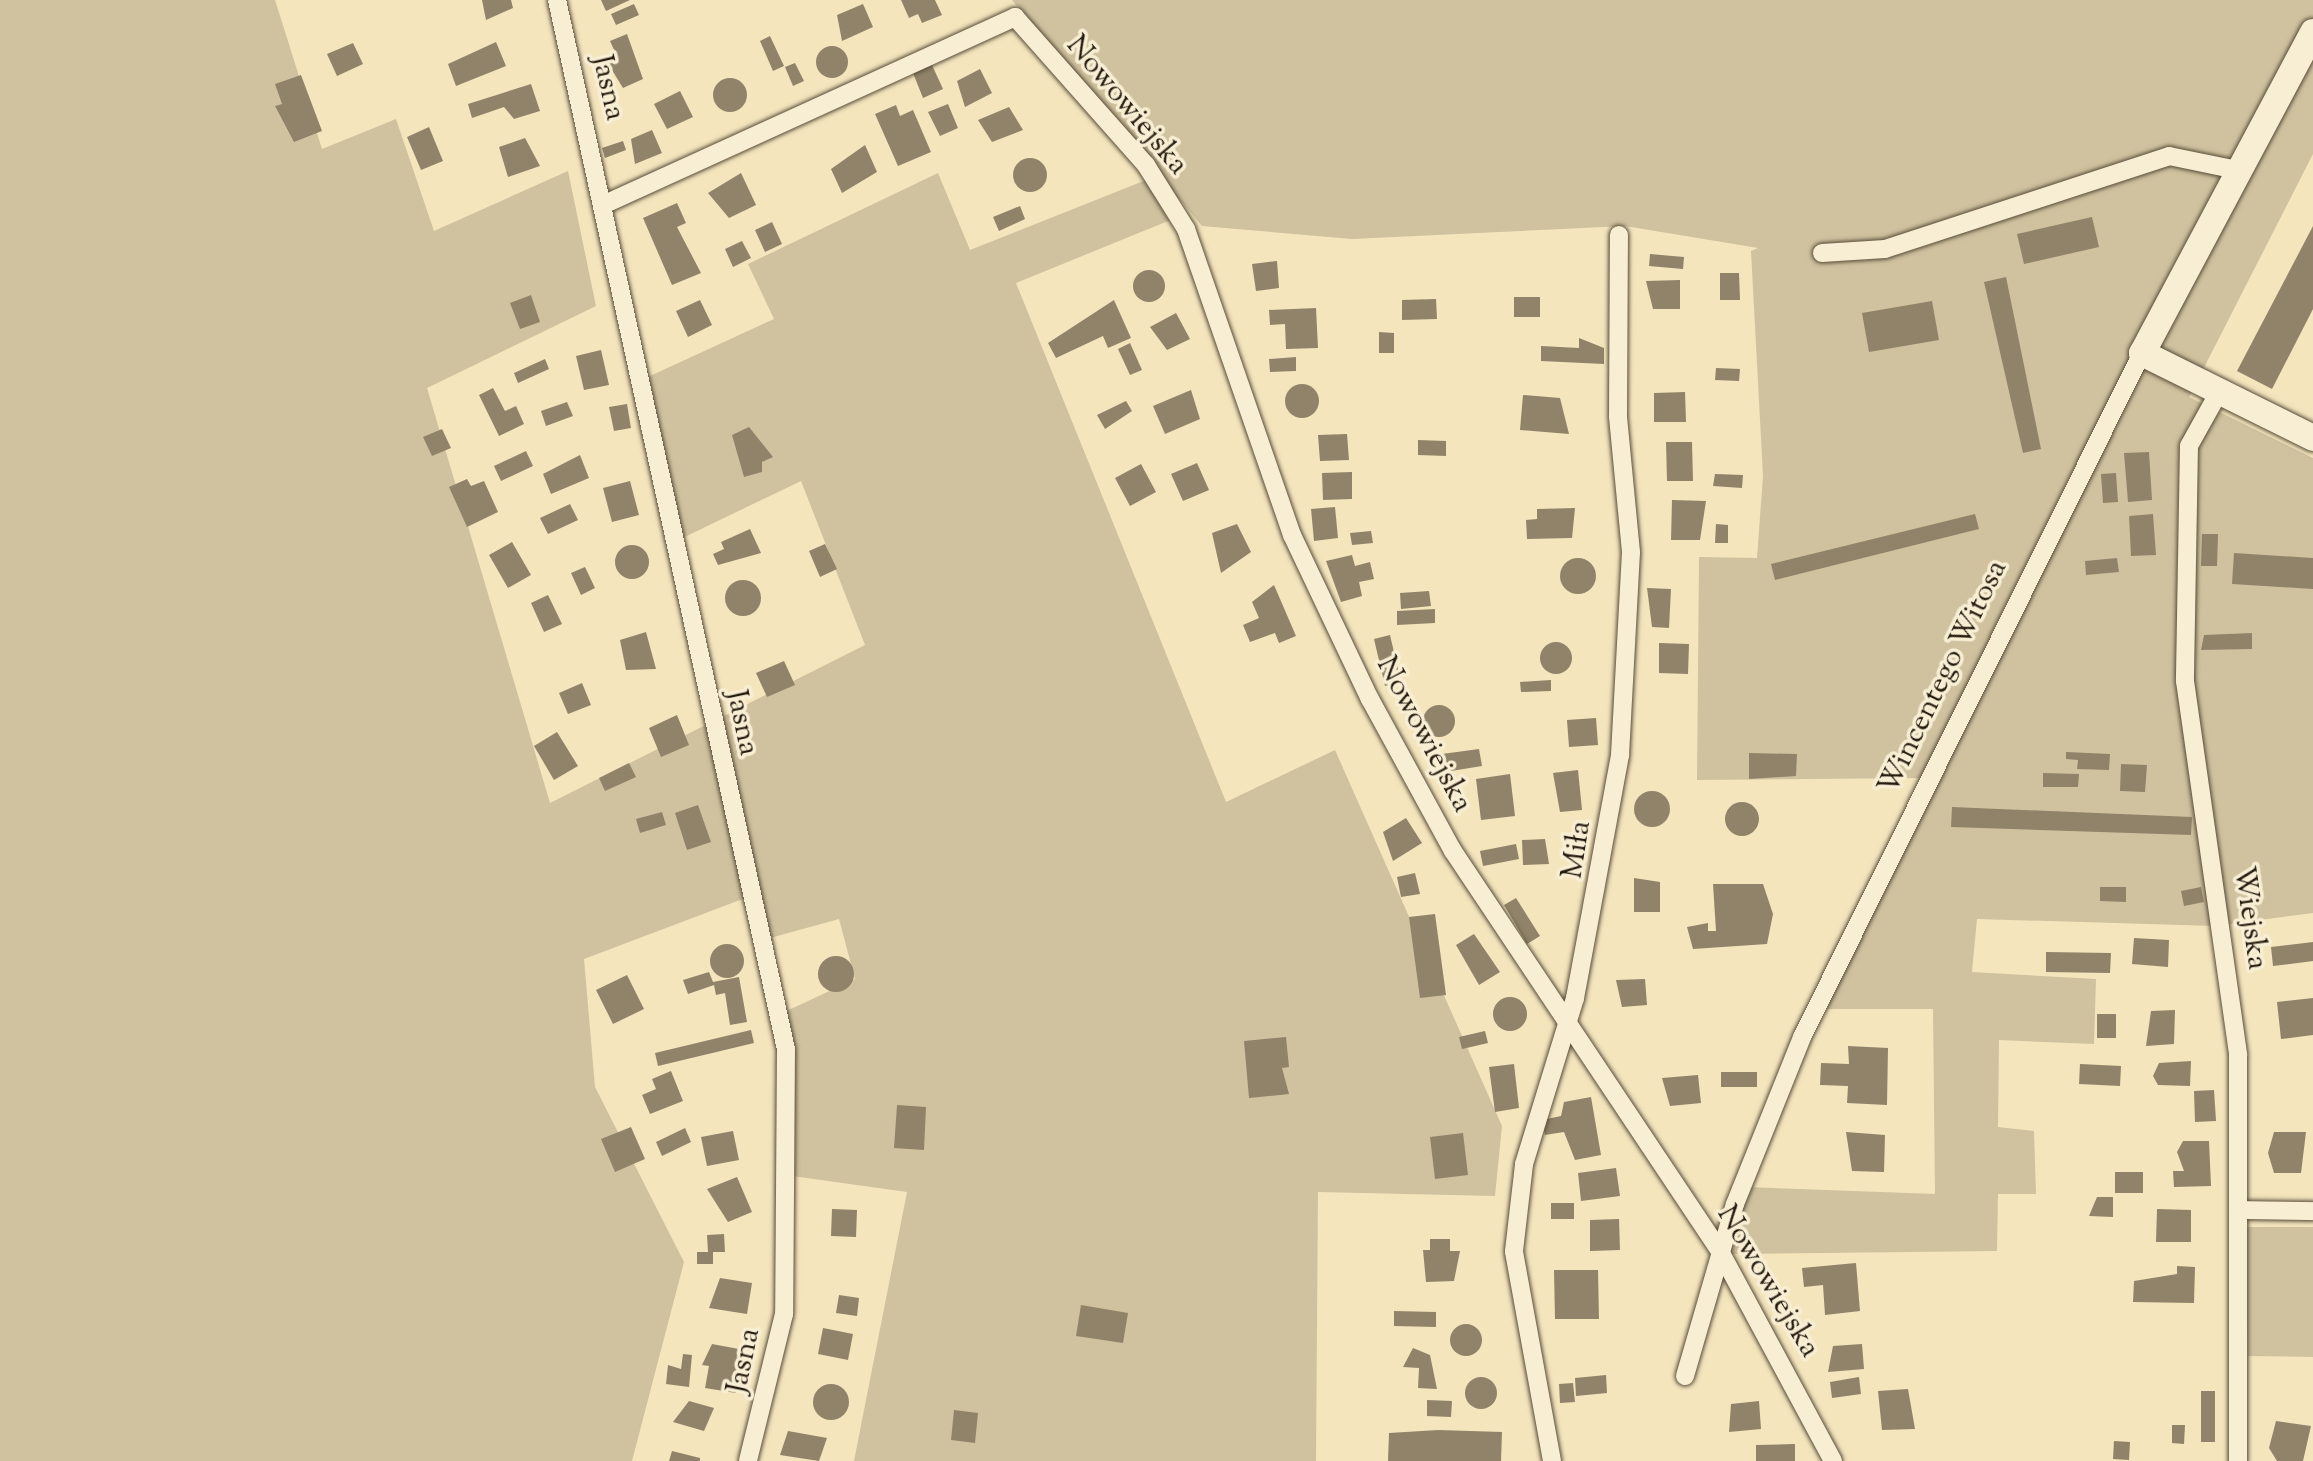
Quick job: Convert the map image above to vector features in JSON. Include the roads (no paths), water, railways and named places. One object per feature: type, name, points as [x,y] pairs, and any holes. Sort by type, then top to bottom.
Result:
[{"type":"street","name":"Jasna","points":[[557,0],[605,204],[786,1049],[784,1314],[748,1461]]},
{"type":"street","name":"Nowowiejska","points":[[605,204],[1015,17],[1146,165],[1186,229],[1292,535],[1363,685],[1453,851],[1721,1253],[1833,1461]]},
{"type":"street","name":"Wincentego Witosa","points":[[1685,1376],[1721,1253],[1802,1037],[2142,353],[2313,32]]},
{"type":"street","points":[[1822,253],[1885,249],[2169,156],[2237,170]]},
{"type":"street","name":"Miła","points":[[1552,1461],[1514,1251],[1527,1150],[1604,869],[1620,755],[1631,552],[1618,416],[1619,235]]},
{"type":"street","points":[[2142,353],[2313,438]]},
{"type":"street","name":"Wiejska","points":[[2219,392],[2189,446],[2185,681],[2238,1055],[2241,1210],[2238,1461]]},
{"type":"street","points":[[2241,1210],[2313,1211]]}]
